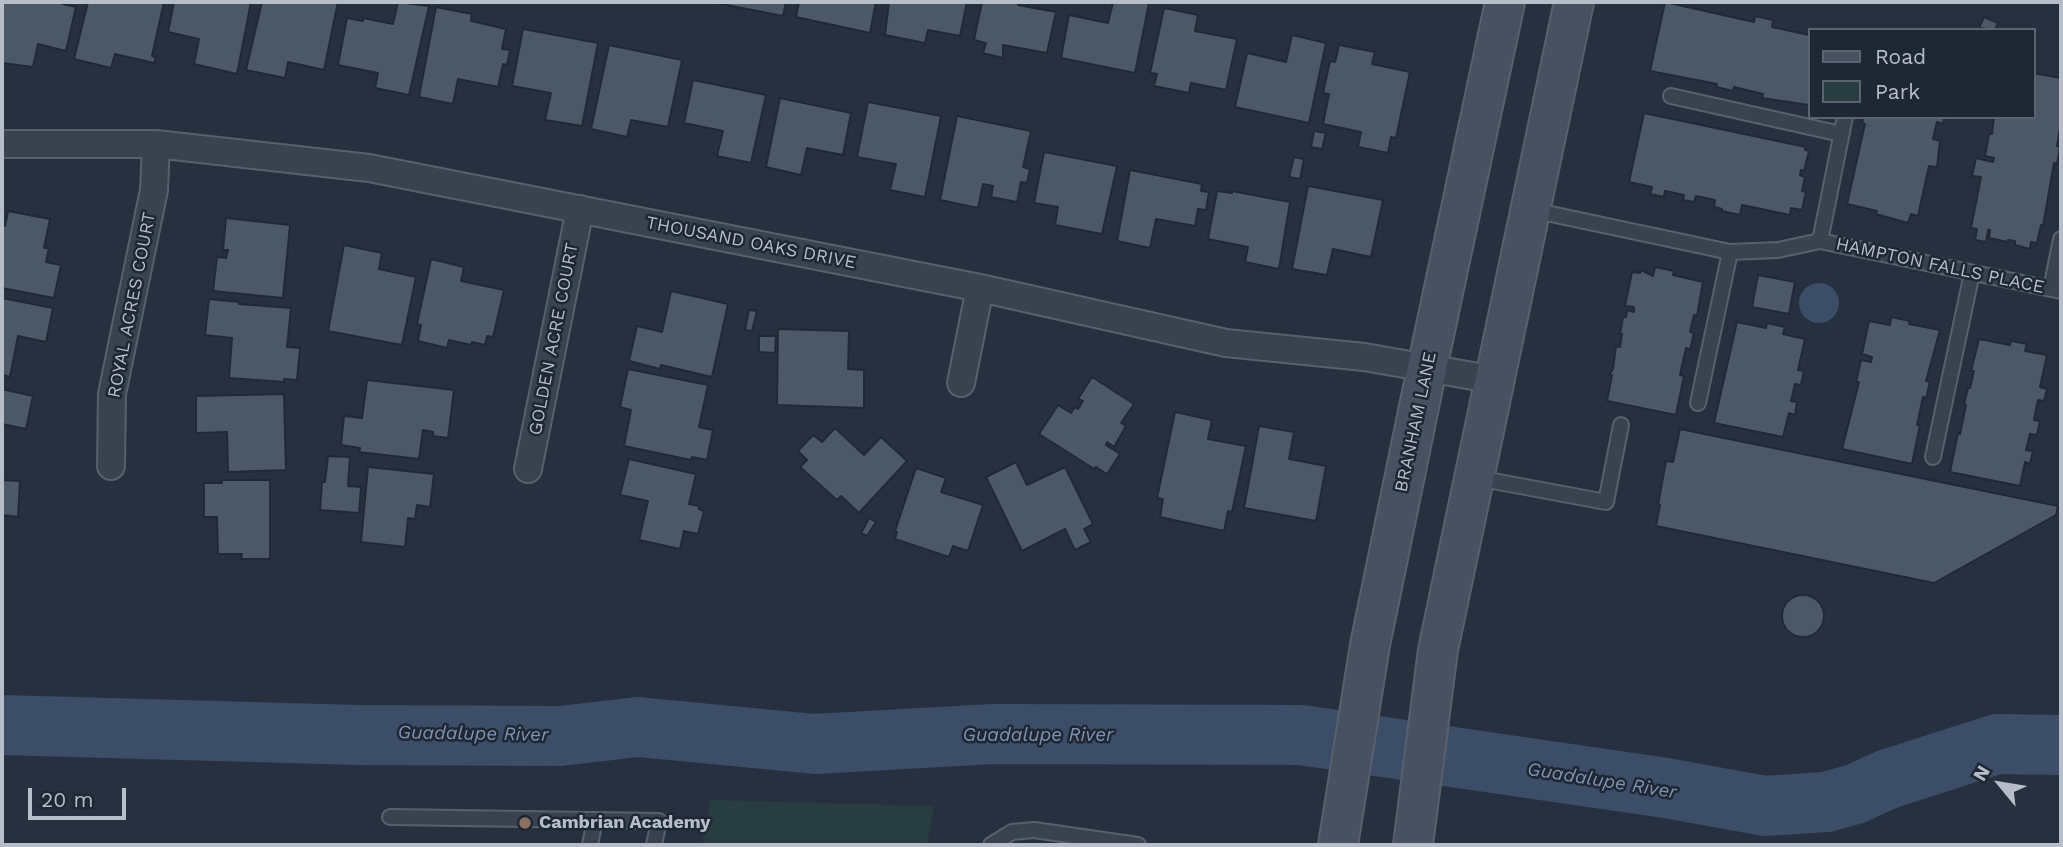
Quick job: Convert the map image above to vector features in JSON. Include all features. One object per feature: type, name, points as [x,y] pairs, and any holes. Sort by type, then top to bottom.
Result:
[{"type":"main road","name":"BRANHAM LANE","points":[[1339,841],[1370,645],[1505,2]]},
{"type":"main road","points":[[1413,844],[1438,650],[1574,2]]},
{"type":"street","name":"THOUSAND OAKS DRIVE","points":[[2,144],[156,144],[369,168],[980,288],[1226,343],[1364,357],[1496,380]]},
{"type":"street","name":"ROYAL ACRES COURT","points":[[111,466],[112,394],[154,190],[156,144]]},
{"type":"street","name":"GOLDEN ACRE COURT","points":[[528,469],[580,209]]},
{"type":"street","points":[[961,383],[980,288]]},
{"type":"lane","points":[[1671,96],[1841,134]]},
{"type":"lane","points":[[1819,240],[1845,119]]},
{"type":"lane","name":"HAMPTON FALLS PLACE","points":[[1531,209],[1730,252],[1779,250],[1819,240],[2056,290]]},
{"type":"lane","points":[[2056,290],[2061,239]]},
{"type":"lane","points":[[1698,403],[1730,252]]},
{"type":"lane","points":[[1933,457],[1972,273]]},
{"type":"lane","points":[[1475,477],[1606,502],[1621,425]]},
{"type":"lane","points":[[390,817],[659,821],[654,845]]},
{"type":"lane","points":[[590,845],[595,820]]},
{"type":"lane","points":[[991,845],[1012,832],[1034,830],[1138,845]]},
{"type":"green space","points":[[711,800],[934,806],[927,845],[702,845]]},
{"type":"water","points":[[1819,283],[1827,284],[1833,289],[1838,295],[1838,311],[1833,317],[1827,322],[1819,323],[1811,322],[1805,317],[1800,311],[1799,303],[1800,295],[1805,289],[1811,284]]},
{"type":"building","points":[[2,2],[63,2],[76,7],[66,51],[38,44],[33,67],[2,63]]},
{"type":"building","points":[[88,2],[164,2],[152,56],[156,57],[154,63],[115,54],[111,68],[74,59]]},
{"type":"building","points":[[174,2],[251,2],[237,74],[194,64],[199,39],[168,32]]},
{"type":"building","points":[[262,2],[338,2],[324,70],[288,62],[285,78],[246,70]]},
{"type":"building","points":[[398,2],[429,6],[409,95],[375,88],[378,73],[338,65],[347,18],[393,24]]},
{"type":"building","points":[[711,2],[786,2],[783,16]]},
{"type":"building","points":[[799,2],[876,2],[870,33],[796,17]]},
{"type":"building","points":[[889,2],[967,2],[960,36],[928,30],[925,43],[885,35]]},
{"type":"building","points":[[982,2],[1018,2],[1018,5],[1056,12],[1047,53],[1003,45],[1003,58],[983,53],[986,43],[974,40]]},
{"type":"building","points":[[1113,2],[1149,3],[1135,73],[1061,58],[1069,15],[1108,23]]},
{"type":"building","points":[[1665,2],[1754,22],[1755,16],[1773,20],[1772,27],[1808,35],[1808,105],[1762,98],[1763,94],[1734,87],[1733,91],[1716,87],[1717,84],[1650,71]]},
{"type":"building","points":[[436,7],[472,14],[471,21],[506,29],[502,49],[510,50],[507,65],[503,64],[498,87],[458,79],[453,104],[419,97]]},
{"type":"building","points":[[1164,8],[1198,15],[1195,31],[1237,39],[1226,90],[1191,83],[1189,93],[1154,86],[1157,74],[1150,73]]},
{"type":"building","points":[[1984,17],[1998,23],[1996,28],[1979,28]]},
{"type":"building","points":[[523,29],[598,43],[582,126],[545,120],[551,93],[512,86]]},
{"type":"building","points":[[1292,35],[1326,43],[1309,123],[1235,107],[1247,53],[1286,62]]},
{"type":"building","points":[[609,45],[682,60],[668,127],[631,120],[627,137],[591,129]]},
{"type":"building","points":[[1339,45],[1375,52],[1372,64],[1410,72],[1396,138],[1391,137],[1388,153],[1358,147],[1361,132],[1323,124],[1329,94],[1323,93],[1330,61],[1335,62]]},
{"type":"building","points":[[2035,73],[2061,78],[2061,123],[2057,146],[2060,147],[2057,164],[2054,163],[2043,226],[2041,225],[2037,243],[2031,242],[2030,249],[2015,245],[2015,241],[1989,238],[1990,230],[1986,242],[1975,240],[1977,229],[1971,228],[1981,177],[1972,176],[1976,158],[1993,162],[1994,158],[1985,156],[1989,134],[1992,134],[1994,119],[2035,119]]},
{"type":"building","points":[[693,80],[766,95],[751,163],[717,156],[723,131],[684,123]]},
{"type":"building","points":[[780,98],[851,113],[843,155],[807,148],[801,175],[766,167]]},
{"type":"building","points":[[868,102],[941,116],[925,197],[890,190],[896,164],[857,157]]},
{"type":"building","points":[[1644,113],[1806,147],[1805,150],[1809,151],[1804,171],[1801,170],[1800,175],[1805,177],[1802,191],[1806,192],[1802,210],[1791,208],[1790,215],[1742,205],[1740,215],[1714,207],[1715,200],[1696,196],[1694,202],[1683,200],[1684,195],[1665,191],[1664,197],[1650,194],[1652,187],[1629,182]]},
{"type":"building","points":[[957,116],[1031,131],[1023,167],[1030,169],[1027,183],[1021,182],[1017,202],[991,197],[993,186],[983,184],[978,208],[940,200]]},
{"type":"building","points":[[1863,119],[1944,119],[1943,124],[1937,122],[1933,139],[1940,141],[1937,167],[1929,166],[1918,216],[1911,214],[1908,223],[1876,214],[1877,211],[1847,204],[1865,124],[1862,123]]},
{"type":"building","points":[[1314,131],[1326,133],[1322,149],[1311,147]]},
{"type":"building","points":[[1044,152],[1117,166],[1102,234],[1055,225],[1058,207],[1034,203]]},
{"type":"building","points":[[1294,157],[1304,159],[1300,179],[1289,177]]},
{"type":"building","points":[[1130,170],[1202,184],[1201,191],[1209,192],[1206,210],[1198,209],[1195,226],[1156,219],[1150,248],[1117,241]]},
{"type":"building","points":[[1308,186],[1383,200],[1371,257],[1333,249],[1327,275],[1292,269]]},
{"type":"building","points":[[1217,191],[1232,191],[1290,202],[1279,269],[1245,262],[1248,247],[1208,239]]},
{"type":"building","points":[[8,211],[50,219],[44,248],[49,248],[46,262],[61,265],[54,298],[2,288],[2,226],[5,226]]},
{"type":"building","points":[[226,218],[290,225],[283,298],[213,291],[217,257],[226,258],[228,250],[223,250]]},
{"type":"building","points":[[344,245],[382,253],[379,269],[416,277],[402,345],[328,331]]},
{"type":"building","points":[[431,259],[464,267],[461,281],[504,290],[493,337],[487,336],[485,345],[449,340],[447,348],[418,341],[421,325],[417,324]]},
{"type":"building","points":[[1655,267],[1674,271],[1673,275],[1703,282],[1697,316],[1694,315],[1690,332],[1694,333],[1690,350],[1686,348],[1680,375],[1684,376],[1676,415],[1607,401],[1612,375],[1609,375],[1613,369],[1616,346],[1620,347],[1623,317],[1626,317],[1627,310],[1634,312],[1634,307],[1625,306],[1632,272],[1640,273],[1641,270],[1653,276]]},
{"type":"building","points":[[1758,275],[1795,282],[1789,314],[1752,307]]},
{"type":"building","points":[[671,291],[728,304],[712,377],[661,365],[660,369],[629,361],[637,326],[662,332]]},
{"type":"building","points":[[2,298],[53,308],[46,342],[18,336],[10,377],[2,375]]},
{"type":"building","points":[[209,299],[291,308],[287,347],[300,348],[297,380],[284,379],[284,382],[229,378],[232,338],[205,335]]},
{"type":"building","points":[[749,310],[757,311],[752,331],[745,330]]},
{"type":"building","points":[[1891,317],[1910,321],[1909,324],[1940,330],[1926,381],[1930,382],[1926,398],[1923,397],[1912,464],[1842,449],[1859,382],[1856,382],[1861,360],[1871,362],[1872,357],[1862,354],[1869,321],[1890,325]]},
{"type":"building","points":[[1737,322],[1766,328],[1767,323],[1785,327],[1783,334],[1805,339],[1798,370],[1804,371],[1801,385],[1795,384],[1791,401],[1797,402],[1795,415],[1789,413],[1783,437],[1714,423]]},
{"type":"building","points":[[778,329],[849,331],[848,369],[864,370],[864,408],[777,405]]},
{"type":"building","points":[[759,336],[776,336],[775,353],[759,352]]},
{"type":"building","points":[[1979,339],[2010,345],[2011,341],[2027,344],[2025,351],[2047,355],[2040,387],[2047,389],[2044,401],[2038,400],[2034,420],[2040,421],[2037,435],[2030,434],[2026,450],[2033,451],[2030,464],[2025,462],[2020,486],[1950,472]]},
{"type":"building","points":[[628,369],[708,385],[699,427],[713,430],[707,460],[692,457],[691,460],[624,446],[631,410],[620,407]]},
{"type":"building","points":[[1092,377],[1134,404],[1121,423],[1126,426],[1114,447],[1107,442],[1106,445],[1120,454],[1107,474],[1096,467],[1094,469],[1039,434],[1058,405],[1071,413],[1075,407],[1078,409],[1083,401],[1078,399]]},
{"type":"building","points":[[367,380],[454,390],[448,438],[433,436],[433,432],[423,430],[419,459],[359,452],[360,448],[341,445],[344,416],[362,418]]},
{"type":"building","points":[[2,389],[33,396],[26,429],[2,424]]},
{"type":"building","points":[[284,394],[286,470],[228,472],[227,432],[196,433],[196,396]]},
{"type":"building","points":[[1175,412],[1212,420],[1208,439],[1246,446],[1232,512],[1228,511],[1224,531],[1160,517],[1163,499],[1157,498]]},
{"type":"building","points":[[1259,426],[1294,432],[1289,459],[1326,466],[1316,521],[1244,508]]},
{"type":"building","points":[[835,428],[864,455],[881,437],[907,461],[859,513],[841,496],[837,500],[800,467],[807,460],[798,451],[813,435],[822,442]]},
{"type":"building","points":[[1680,429],[2058,506],[2056,515],[1934,583],[1656,526],[1666,461],[1673,462]]},
{"type":"building","points":[[328,456],[350,457],[348,486],[361,487],[359,513],[320,510],[322,482],[325,482]]},
{"type":"building","points":[[629,459],[696,474],[689,504],[699,506],[699,509],[704,511],[698,534],[684,531],[680,549],[639,540],[648,501],[620,495]]},
{"type":"building","points":[[1016,462],[1027,485],[1065,467],[1093,524],[1084,529],[1091,542],[1075,550],[1065,529],[1022,551],[986,477]]},
{"type":"building","points":[[368,467],[434,474],[430,507],[417,505],[415,519],[408,518],[405,547],[361,542]]},
{"type":"building","points":[[916,468],[946,478],[941,492],[983,505],[968,551],[953,546],[949,557],[895,539],[895,531]]},
{"type":"building","points":[[2,480],[20,481],[18,517],[2,515]]},
{"type":"building","points":[[221,480],[270,480],[270,559],[241,559],[242,554],[218,554],[217,517],[204,517],[204,483],[222,483]]},
{"type":"building","points":[[869,518],[876,522],[867,536],[861,533]]},
{"type":"building","points":[[1803,595],[1818,601],[1824,616],[1818,631],[1803,637],[1788,631],[1782,616],[1788,601]]},
{"type":"waterway","name":"Guadalupe River","points":[[2,725],[358,735],[560,736],[638,727],[815,744],[993,734],[1301,735],[1666,788],[1765,806],[1826,802],[1997,744],[2061,745]]},
{"type":"place","name":"Cambrian Academy","points":[[525,823]]}]
